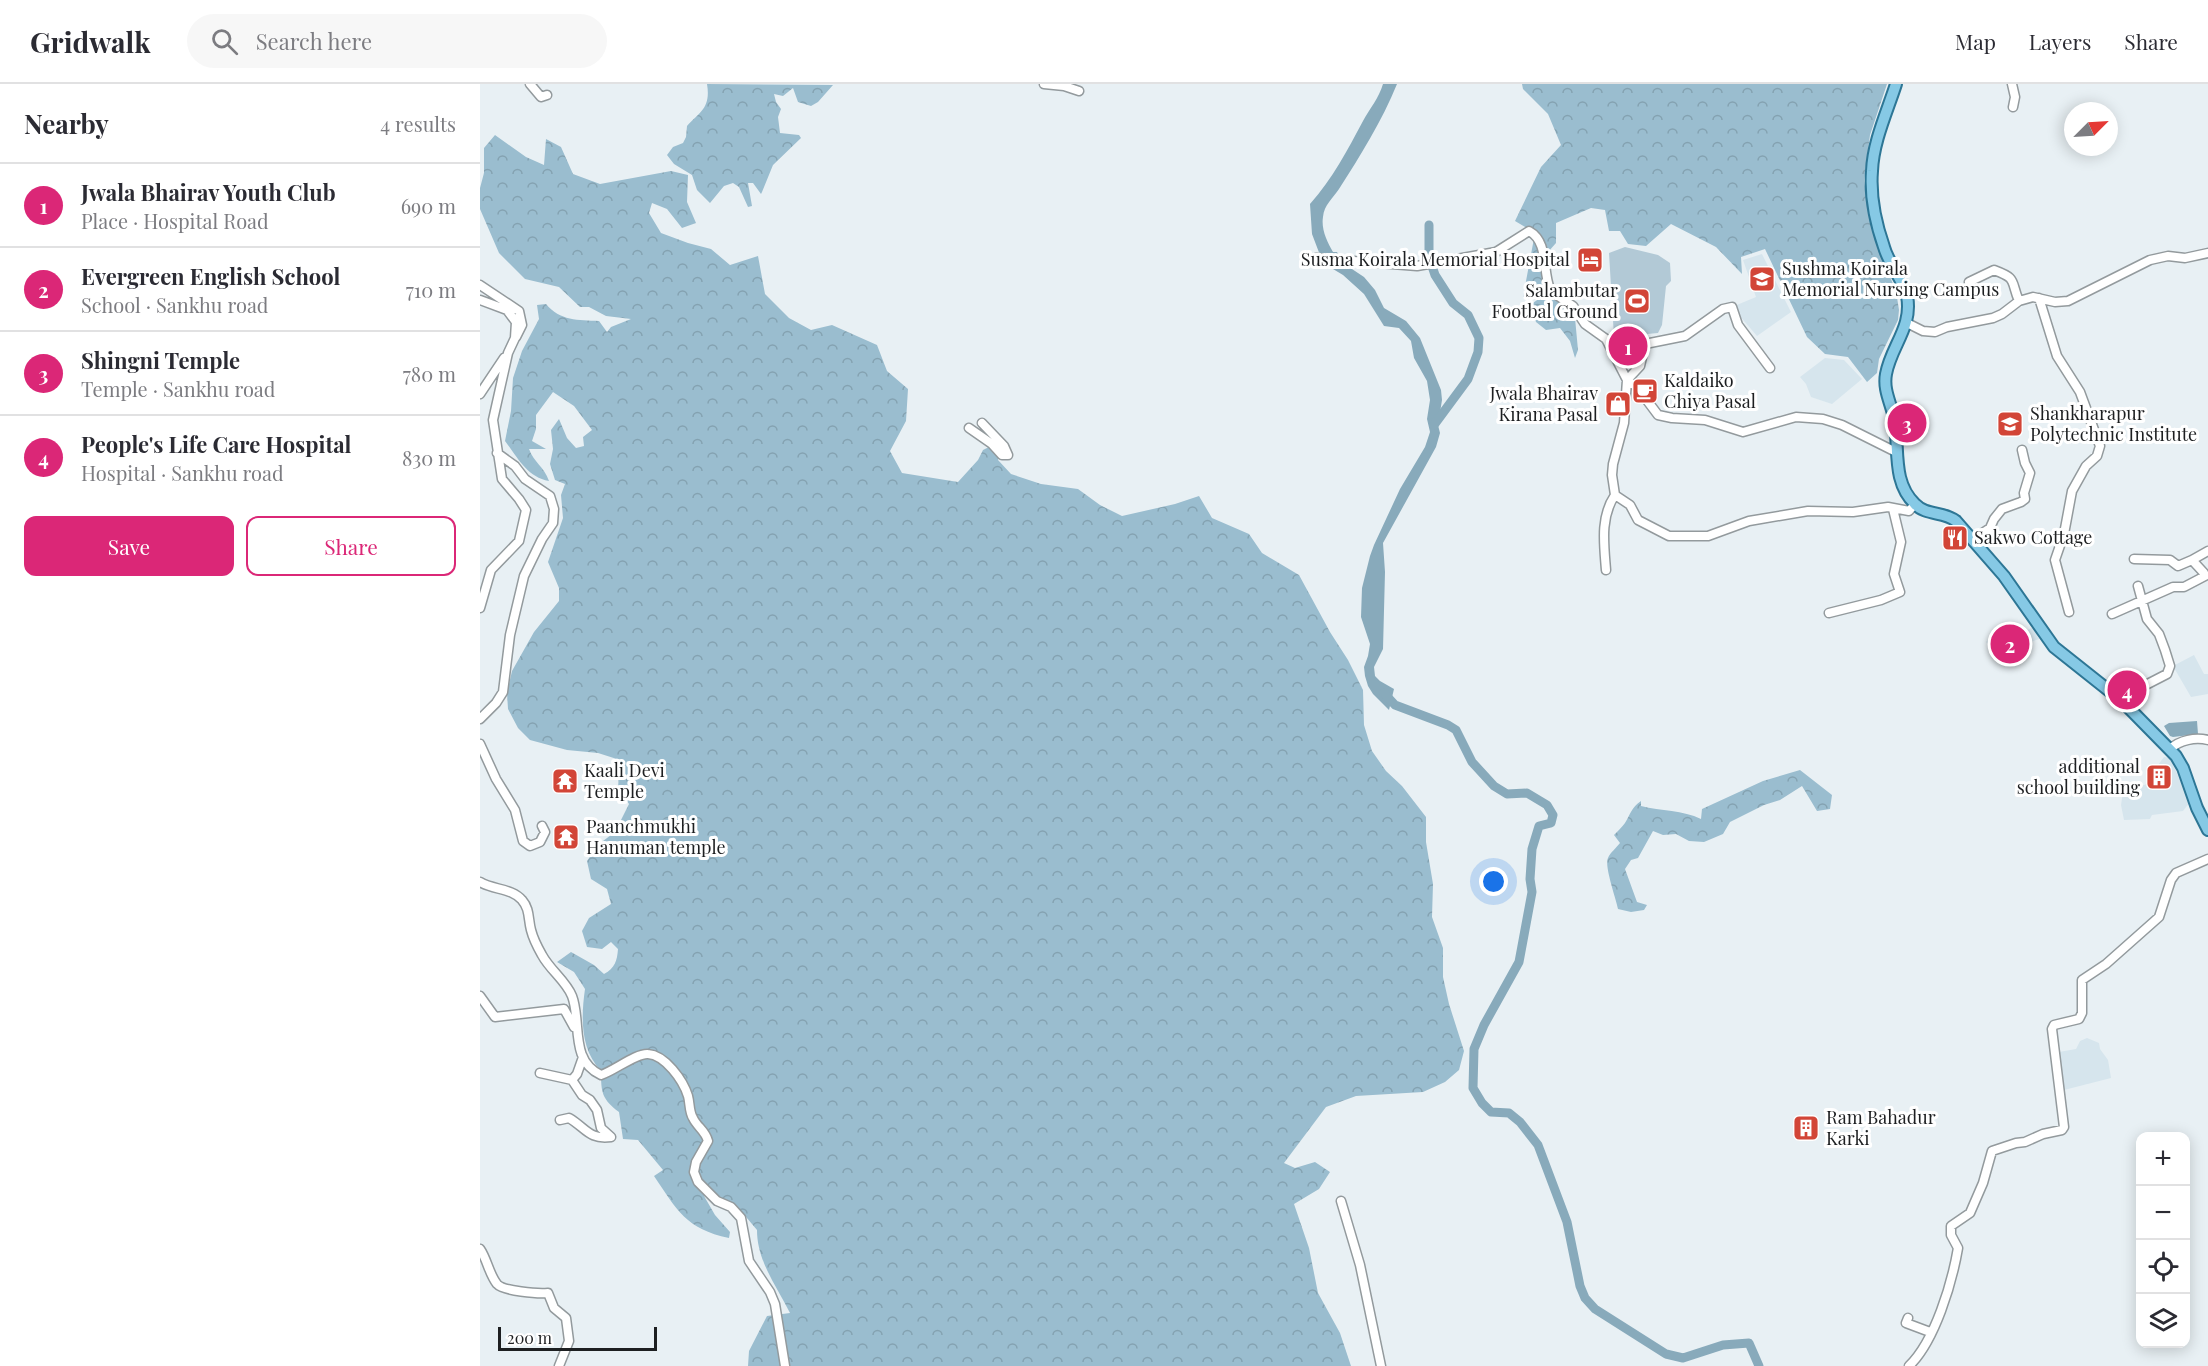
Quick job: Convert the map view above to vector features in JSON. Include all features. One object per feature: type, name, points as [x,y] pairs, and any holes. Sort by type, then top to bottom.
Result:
[{"type":"main road","points":[[1896,84],[1878,138],[1872,171],[1879,232],[1885,251],[1907,296],[1907,323],[1889,363],[1885,380],[1894,416],[1896,452],[1901,479],[1908,497],[1922,510],[1952,518],[2004,576],[2054,647],[2122,700],[2170,749],[2183,768],[2197,808],[2208,830]]},
{"type":"street","points":[[530,84],[542,97],[547,95]]},
{"type":"street","points":[[1044,84],[1064,86],[1079,92]]},
{"type":"street","points":[[2012,84],[2015,97],[2013,107]]},
{"type":"street","points":[[1316,258],[1342,258],[1385,265],[1426,264],[1496,252],[1524,232],[1531,232],[1539,240],[1543,251],[1550,289],[1573,306],[1586,324],[1606,339],[1627,380],[1637,387],[1654,412],[1663,417],[1705,420],[1743,432],[1796,417],[1823,419],[1842,425],[1896,452]]},
{"type":"street","points":[[1907,323],[1923,331],[1935,332],[1953,325],[1993,318],[2019,301],[2033,297],[2055,302],[2068,302],[2150,260],[2168,256],[2194,257],[2208,253]]},
{"type":"street","points":[[1969,282],[1994,270],[2009,275],[2013,280],[2019,301]]},
{"type":"street","points":[[480,285],[519,311],[522,325],[508,353],[480,394]]},
{"type":"street","points":[[2040,298],[2057,356],[2080,392],[2100,446],[2097,456],[2086,466],[2072,491],[2064,534],[2055,560],[2070,612]]},
{"type":"street","points":[[480,300],[507,310],[516,322],[515,338]]},
{"type":"street","points":[[1606,570],[1604,527],[1606,512],[1615,495],[1613,464],[1624,423],[1627,380],[1640,366],[1645,344],[1685,336],[1723,309],[1732,307],[1738,325],[1770,368]]},
{"type":"street","points":[[480,608],[491,570],[519,541],[525,510],[502,479],[493,420],[508,353]]},
{"type":"street","points":[[969,428],[992,444],[1002,455],[1008,455],[1004,446],[982,423]]},
{"type":"street","points":[[1972,540],[1990,528],[2002,509],[2025,499],[2024,493],[2030,473],[2022,450]]},
{"type":"street","points":[[480,719],[496,703],[503,692],[510,635],[524,576],[542,539],[553,523],[554,509],[550,496],[525,479],[516,466],[497,453]]},
{"type":"street","points":[[1615,495],[1630,505],[1638,520],[1669,536],[1708,536],[1749,522],[1808,511],[1852,512],[1881,507],[1909,511],[1915,504]]},
{"type":"street","points":[[1829,613],[1881,600],[1900,592],[1894,574],[1901,542],[1893,509]]},
{"type":"street","points":[[2134,559],[2170,560],[2178,566],[2208,551]]},
{"type":"street","points":[[2112,614],[2173,587],[2184,587],[2205,576],[2192,560]]},
{"type":"street","points":[[2122,700],[2169,671],[2166,650],[2159,634],[2147,619],[2138,586]]},
{"type":"street","points":[[2170,749],[2177,743],[2208,740]]},
{"type":"street","points":[[480,744],[496,779],[515,810],[523,841],[530,846],[540,842],[545,832],[542,826]]},
{"type":"street","points":[[1909,1366],[1915,1360],[1946,1299],[1959,1248],[1951,1235],[1951,1226],[1970,1213],[1983,1183],[1992,1151],[2016,1143],[2025,1143],[2043,1134],[2062,1130],[2064,1127],[2052,1029],[2054,1025],[2079,1018],[2082,1013],[2082,980],[2106,964],[2159,917],[2165,906],[2171,880],[2176,873],[2208,859]]},
{"type":"street","points":[[480,882],[513,893],[524,902],[528,910],[531,930],[542,955],[570,991],[583,1057],[595,1071],[601,1075],[647,1054],[658,1058],[681,1080],[688,1096],[693,1121],[704,1131],[708,1141],[693,1172],[717,1202],[731,1207],[741,1218],[749,1261],[770,1292],[775,1304],[785,1366]]},
{"type":"street","points":[[480,996],[495,1017],[564,1009],[576,1030]]},
{"type":"street","points":[[572,1080],[577,1074],[583,1057]]},
{"type":"street","points":[[540,1073],[572,1080],[582,1095],[590,1100],[597,1110],[601,1128],[611,1137],[600,1138],[589,1135],[569,1118],[560,1120]]},
{"type":"street","points":[[1341,1201],[1360,1265],[1381,1366]]},
{"type":"street","points":[[480,1249],[498,1285],[508,1290],[522,1290],[533,1294],[548,1293],[554,1308],[566,1318],[569,1341],[559,1366]]},
{"type":"street","points":[[1908,1318],[1906,1323],[1928,1336]]},
{"type":"shaded area","points":[[1383,84],[1397,84],[1370,138],[1327,205],[1323,226],[1333,252],[1337,252],[1343,263],[1364,277],[1375,290],[1384,308],[1406,321],[1420,338],[1441,390],[1442,400],[1438,425],[1440,433],[1436,447],[1383,543],[1385,572],[1383,649],[1374,667],[1375,676],[1394,689],[1389,710],[1373,694],[1365,676],[1364,667],[1370,644],[1361,617],[1362,588],[1374,545],[1400,489],[1425,447],[1430,432],[1427,419],[1430,400],[1427,381],[1414,358],[1411,341],[1399,328],[1384,326],[1364,294],[1343,275],[1323,263],[1312,234],[1310,204],[1339,164]]},
{"type":"shaded area","name":"Salambutar Footbal Ground","points":[[1625,247],[1658,255],[1670,263],[1671,281],[1666,286],[1662,325],[1658,333],[1614,337],[1609,253]]},
{"type":"shaded area","name":"Sushma Koirala Memorial Nursing Campus","points":[[1762,254],[1791,312],[1757,336],[1732,307],[1756,297],[1743,260]]},
{"type":"shaded area","points":[[1825,358],[1844,360],[1862,379],[1832,404],[1811,397],[1806,384],[1800,377]]},
{"type":"shaded area","points":[[2033,627],[2039,639],[2014,648],[2011,657],[2001,661],[1994,643],[1989,645],[1986,642],[2000,632],[2004,639],[2010,640]]},
{"type":"shaded area","points":[[2194,655],[2204,674],[2208,674],[2208,694],[2191,697],[2173,666]]},
{"type":"shaded area","points":[[2197,721],[2198,734],[2173,737],[2164,726],[2169,723]]},
{"type":"shaded area","points":[[2164,757],[2170,758],[2190,802],[2183,811],[2152,815],[2150,819],[2124,820],[2121,805],[2123,792],[2150,783],[2155,769]]},
{"type":"shaded area","points":[[2087,1038],[2099,1043],[2100,1049],[2108,1060],[2111,1078],[2064,1090],[2059,1052],[2076,1049],[2080,1041]]},
{"type":"green space","points":[[707,84],[833,85],[818,102],[811,106],[798,102],[793,88],[783,96],[774,94],[781,109],[778,117],[780,133],[799,135],[801,138],[773,165],[761,194],[753,183],[748,183],[752,206],[748,207],[739,187],[733,183],[724,186],[710,203],[697,190],[692,175],[674,164],[667,155],[673,147],[683,143],[687,126],[706,104]]},
{"type":"green space","points":[[1522,84],[1887,84],[1870,135],[1864,181],[1876,243],[1896,291],[1899,310],[1898,320],[1879,359],[1877,373],[1867,382],[1848,357],[1825,354],[1807,337],[1765,249],[1741,257],[1742,274],[1716,247],[1671,224],[1646,246],[1628,244],[1620,231],[1609,231],[1605,210],[1591,208],[1556,223],[1556,243],[1541,260],[1548,292],[1575,318],[1578,350],[1575,358],[1570,341],[1560,328],[1546,330],[1536,322],[1530,305],[1540,298],[1523,297],[1535,233],[1515,221],[1541,167],[1561,145],[1548,114],[1523,89]]},
{"type":"green space","points":[[495,135],[526,157],[544,165],[546,139],[561,147],[573,174],[600,184],[671,171],[688,175],[687,202],[696,223],[682,228],[667,209],[652,203],[649,213],[661,233],[711,249],[730,265],[758,256],[765,294],[789,318],[811,330],[832,325],[877,345],[887,371],[908,389],[906,421],[890,451],[902,473],[958,482],[978,460],[983,450],[991,446],[999,456],[998,460],[1011,474],[1041,484],[1078,489],[1100,505],[1122,516],[1199,496],[1212,518],[1249,534],[1262,553],[1299,575],[1363,690],[1364,725],[1372,751],[1386,771],[1402,786],[1426,817],[1426,842],[1433,884],[1432,917],[1443,948],[1443,977],[1449,1004],[1464,1051],[1459,1070],[1445,1082],[1423,1092],[1356,1096],[1326,1107],[1284,1163],[1295,1168],[1315,1162],[1330,1172],[1319,1189],[1294,1204],[1309,1248],[1318,1293],[1340,1333],[1351,1366],[748,1366],[749,1351],[767,1316],[790,1313],[764,1263],[757,1230],[736,1205],[704,1196],[715,1215],[730,1232],[729,1238],[714,1234],[692,1223],[676,1208],[654,1176],[663,1170],[638,1140],[623,1139],[619,1112],[604,1095],[601,1071],[589,1053],[586,1043],[583,1021],[585,989],[574,972],[557,962],[571,952],[594,965],[604,974],[615,964],[618,949],[611,942],[602,949],[587,947],[582,931],[589,918],[611,904],[607,889],[591,879],[587,861],[599,844],[615,832],[629,804],[618,788],[620,760],[598,753],[567,750],[530,740],[518,728],[508,709],[507,693],[512,671],[534,632],[559,601],[559,588],[548,562],[563,518],[561,495],[565,484],[555,480],[550,464],[553,449],[551,430],[559,419],[567,438],[576,448],[584,446],[583,437],[592,430],[574,406],[553,392],[536,415],[536,429],[532,441],[546,449],[529,449],[549,481],[529,471],[505,441],[511,411],[513,378],[522,351],[539,319],[537,305],[546,304],[563,317],[599,321],[607,332],[611,327],[631,319],[606,316],[589,307],[580,307],[559,287],[525,279],[499,253],[480,209],[484,148]]},
{"type":"green space","points":[[1800,770],[1832,795],[1830,809],[1817,811],[1802,786],[1780,800],[1764,805],[1730,822],[1723,834],[1704,842],[1689,841],[1676,834],[1663,835],[1653,831],[1638,858],[1631,860],[1625,869],[1637,902],[1647,905],[1644,910],[1631,912],[1618,909],[1607,862],[1620,843],[1614,835],[1625,823],[1633,808],[1641,801],[1641,806],[1679,812],[1701,819],[1702,809],[1763,781]]},
{"type":"waterway","points":[[1429,225],[1429,257],[1435,275],[1453,303],[1468,315],[1479,338],[1478,352],[1468,379],[1434,425]]},
{"type":"waterway","points":[[1384,693],[1395,705],[1456,730],[1472,762],[1494,786],[1507,794],[1527,793],[1547,805],[1553,815],[1551,823],[1539,826],[1532,849],[1530,879],[1532,892],[1519,962],[1484,1025],[1474,1049],[1473,1088],[1491,1112],[1509,1113],[1520,1122],[1538,1145],[1567,1222],[1580,1286],[1585,1298],[1595,1309],[1666,1354],[1683,1358],[1723,1345],[1749,1343],[1759,1366]]},
{"type":"place","name":"Susma Koirala Memorial Hospital","points":[[1590,260]]},
{"type":"place","name":"Sushma Koirala Memorial Nursing Campus","points":[[1762,279]]},
{"type":"place","name":"Salambutar Footbal Ground","points":[[1637,301]]},
{"type":"place","name":"Jwala Bhairav Youth Club","points":[[1628,346]]},
{"type":"place","name":"Kaldaiko Chiya Pasal","points":[[1645,391]]},
{"type":"place","name":"Jwala Bhairav Kirana Pasal","points":[[1618,404]]},
{"type":"place","name":"Shingni Temple","points":[[1907,423]]},
{"type":"place","name":"Shankharapur Polytechnic Institute","points":[[2010,424]]},
{"type":"place","name":"Sakwo Cottage","points":[[1955,538]]},
{"type":"place","name":"Evergreen English School","points":[[2010,644]]},
{"type":"place","name":"People's Life Care Hospital","points":[[2127,690]]},
{"type":"place","name":"additional school building","points":[[2159,777]]},
{"type":"place","name":"Kaali Devi Temple","points":[[565,781]]},
{"type":"place","name":"Paanchmukhi Hanuman temple","points":[[566,837]]},
{"type":"place","name":"Ram Bahadur Karki","points":[[1806,1128]]}]
